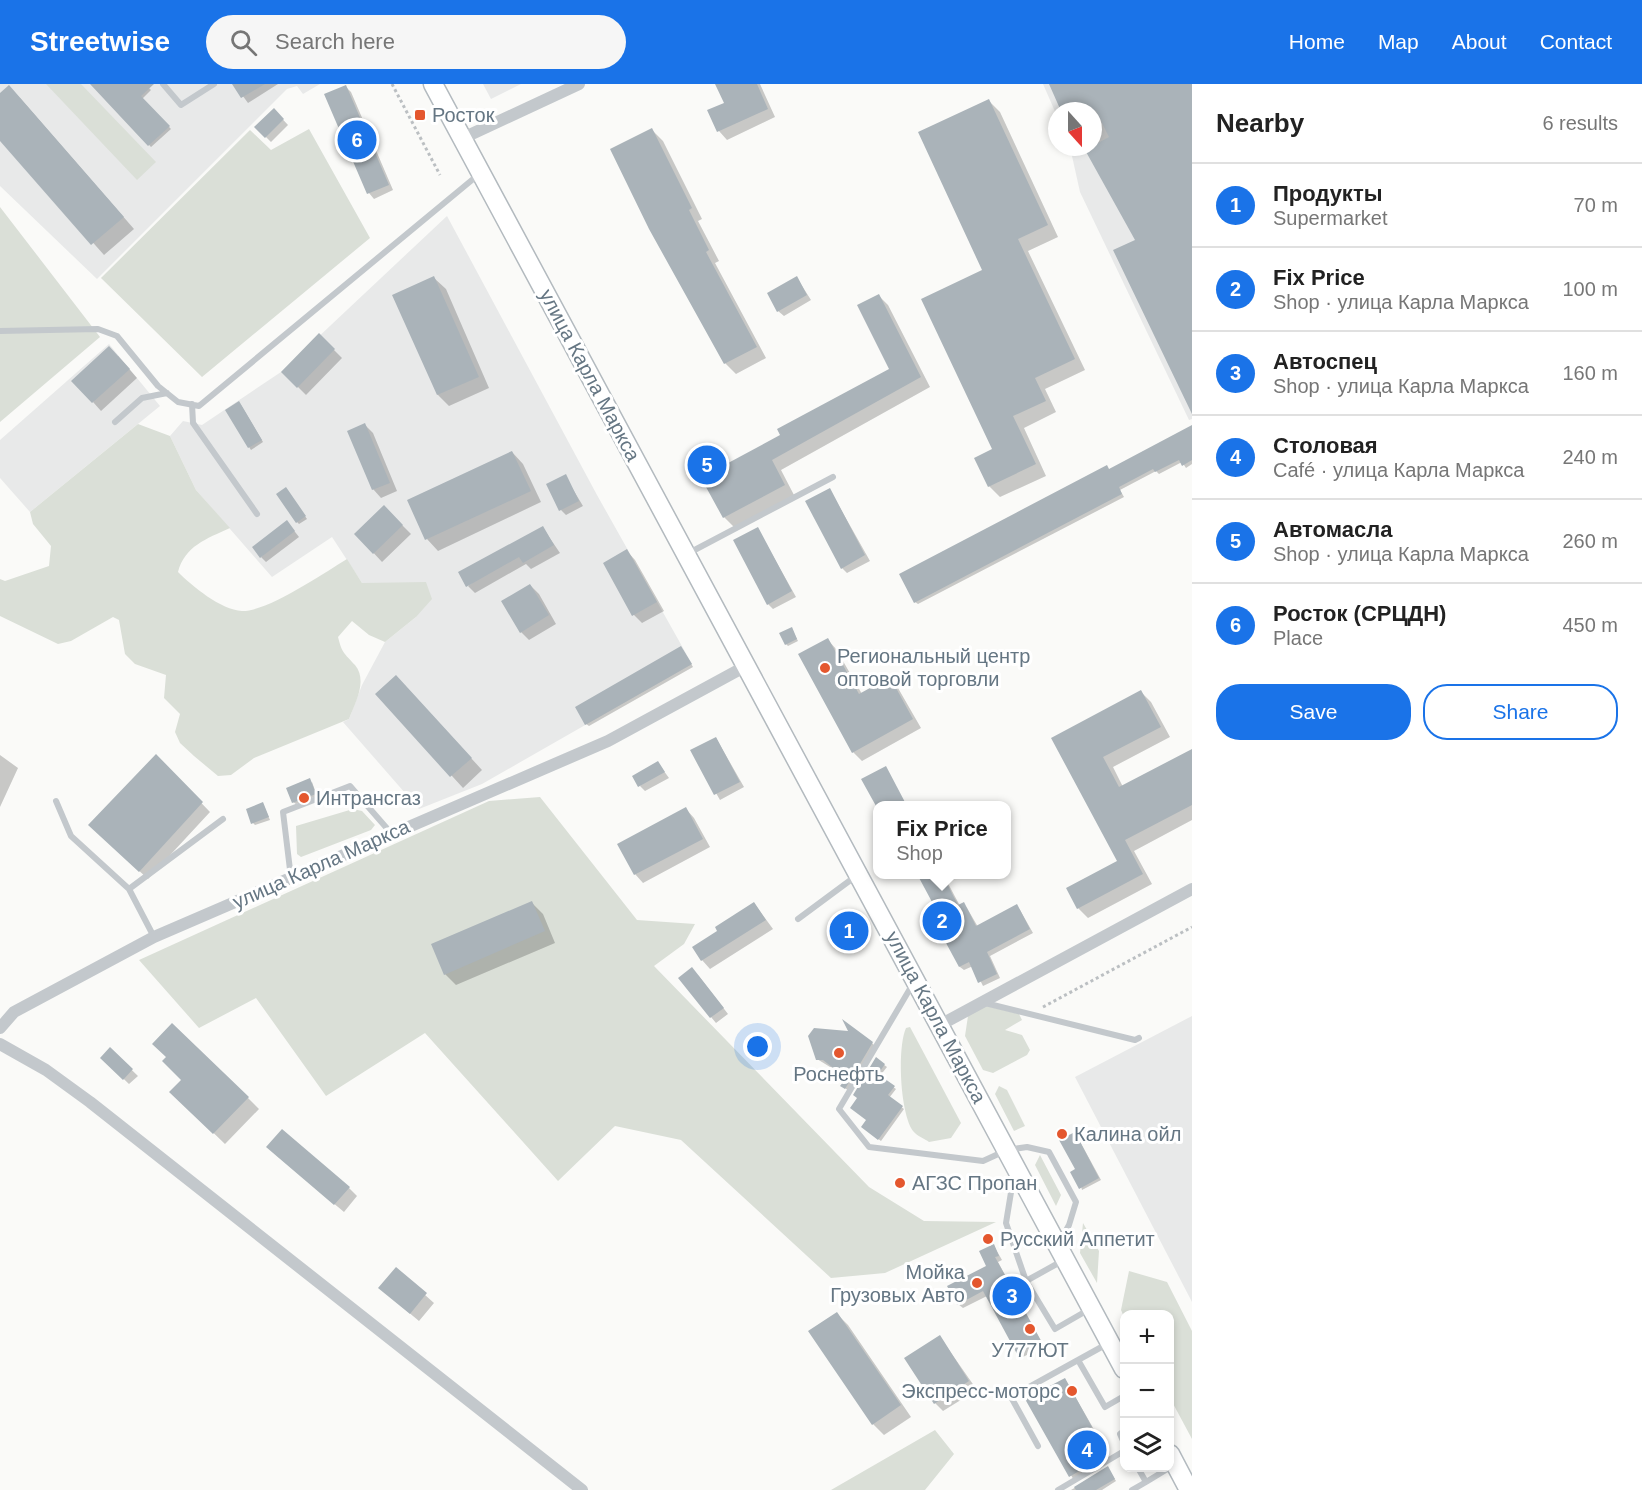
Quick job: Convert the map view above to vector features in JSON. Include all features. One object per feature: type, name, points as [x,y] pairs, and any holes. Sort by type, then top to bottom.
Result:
[{"type":"main road","name":"улица Карла Маркса","points":[[433,84],[1122,1364]]},
{"type":"main road","points":[[1174,1469],[1184,1488]]},
{"type":"street","points":[[463,138],[579,84]]},
{"type":"street","name":"улица Карла Маркса","points":[[0,1028],[14,1012],[154,937],[608,741],[746,666]]},
{"type":"street","points":[[940,1025],[1192,889]]},
{"type":"street","points":[[0,1044],[46,1070],[90,1102],[582,1490]]},
{"type":"lane","points":[[164,84],[181,105],[214,84]]},
{"type":"lane","points":[[0,331],[98,329],[117,336],[167,393],[178,402],[199,406],[481,172]]},
{"type":"lane","points":[[115,422],[142,398],[167,393]]},
{"type":"lane","points":[[192,404],[193,423],[257,514]]},
{"type":"lane","points":[[686,555],[833,477]]},
{"type":"lane","points":[[291,878],[283,812],[350,786],[391,833]]},
{"type":"lane","points":[[56,801],[71,836],[129,889],[154,937]]},
{"type":"lane","points":[[129,889],[223,819]]},
{"type":"lane","points":[[798,919],[859,874]]},
{"type":"lane","points":[[915,979],[839,1109],[869,1147],[983,1161],[1006,1150],[1027,1147],[1049,1152],[1077,1202],[1061,1253],[1026,1281]]},
{"type":"lane","points":[[982,1002],[1135,1040],[1139,1038]]},
{"type":"lane","points":[[1015,1167],[1006,1223],[1026,1281],[1055,1329],[1091,1308]]},
{"type":"lane","points":[[1038,1446],[1011,1397],[1110,1342]]},
{"type":"lane","points":[[1078,1360],[1105,1407],[1120,1399]]},
{"type":"lane","points":[[1058,1490],[1120,1454]]},
{"type":"lane","points":[[1141,1472],[1146,1482]]},
{"type":"lane","points":[[1132,1490],[1159,1472]]},
{"type":"path","points":[[392,84],[440,175]]},
{"type":"path","points":[[1031,1014],[1192,927]]},
{"type":"shaded area","points":[[0,84],[320,84],[303,94],[297,86],[287,89],[97,279],[0,186]]},
{"type":"shaded area","points":[[46,84],[81,84],[156,162],[137,180]]},
{"type":"shaded area","points":[[483,84],[521,84],[491,99]]},
{"type":"shaded area","points":[[1043,84],[1192,84],[1192,419],[1189,420],[1080,192],[1072,156],[1102,156],[1102,102],[1051,102]]},
{"type":"shaded area","points":[[309,129],[370,238],[202,377],[101,278],[250,130],[271,150]]},
{"type":"shaded area","points":[[0,207],[100,337],[0,422]]},
{"type":"shaded area","points":[[447,216],[597,495],[692,664],[482,784],[419,809],[343,722],[349,719],[362,685],[385,642],[416,617],[362,583],[332,537],[272,577],[196,490],[170,436],[183,421],[202,425],[281,372]]},
{"type":"shaded area","points":[[109,344],[160,406],[30,512],[0,478],[0,440]]},
{"type":"shaded area","points":[[138,424],[170,436],[196,490],[230,528],[198,544],[181,563],[178,572],[216,602],[234,610],[253,610],[295,591],[347,559],[362,583],[426,582],[432,599],[416,617],[385,642],[369,635],[352,621],[338,637],[342,650],[359,671],[360,678],[359,692],[349,719],[254,758],[231,775],[218,776],[180,743],[175,732],[180,714],[164,698],[166,675],[135,664],[125,654],[119,620],[113,617],[71,641],[58,644],[0,616],[0,579],[5,581],[49,566],[51,546],[33,524],[30,512]]},
{"type":"shaded area","points":[[540,797],[637,920],[695,924],[684,944],[654,966],[869,1187],[924,1221],[996,1222],[885,1273],[831,1278],[681,1140],[615,1126],[558,1181],[425,1033],[326,1096],[256,998],[199,1028],[139,960],[489,801]]},
{"type":"shaded area","points":[[353,809],[362,811],[375,825],[371,830],[301,857],[297,854],[296,826]]},
{"type":"shaded area","points":[[983,1005],[1019,1014],[1022,1020],[1005,1030],[1022,1035],[1030,1050],[1027,1055],[993,1073],[983,1070],[965,1036],[968,1016]]},
{"type":"shaded area","points":[[1192,1016],[1192,1302],[1075,1077]]},
{"type":"shaded area","points":[[910,1027],[961,1123],[951,1138],[929,1142],[913,1131],[909,1122],[901,1080],[901,1050],[906,1028]]},
{"type":"shaded area","points":[[999,1086],[1007,1090],[1025,1126],[1014,1131],[995,1094]]},
{"type":"shaded area","points":[[1040,1155],[1061,1195],[1056,1206],[1035,1165]]},
{"type":"shaded area","points":[[1083,1223],[1099,1251],[1097,1283],[1080,1253]]},
{"type":"shaded area","points":[[1129,1271],[1167,1282],[1192,1331],[1192,1439],[1174,1405],[1174,1310],[1121,1310]]},
{"type":"shaded area","points":[[935,1430],[954,1454],[925,1490],[831,1490]]},
{"type":"building","points":[[90,84],[154,84],[141,96],[170,126],[148,146]]},
{"type":"building","points":[[232,84],[265,84],[241,98]]},
{"type":"building","points":[[715,84],[757,84],[768,109],[717,132],[707,110],[724,103]]},
{"type":"building","points":[[1049,84],[1192,84],[1192,414],[1113,250],[1135,240],[1088,156],[1102,156],[1102,141],[1109,137],[1102,123],[1102,102],[1057,102]]},
{"type":"building","points":[[9,85],[124,217],[91,245],[0,141],[0,93]]},
{"type":"building","points":[[346,85],[389,185],[367,194],[324,94]]},
{"type":"building","points":[[989,99],[1048,225],[1018,239],[1075,359],[1035,378],[1046,401],[1013,416],[1036,464],[988,487],[974,458],[992,449],[921,299],[982,270],[918,132]]},
{"type":"building","points":[[274,108],[284,119],[265,138],[254,127]]},
{"type":"building","points":[[652,128],[692,208],[689,210],[709,250],[706,252],[757,347],[724,364],[649,229],[610,149]]},
{"type":"building","points":[[434,276],[479,377],[437,395],[392,295]]},
{"type":"building","points":[[797,276],[807,295],[777,312],[767,293]]},
{"type":"building","points":[[879,294],[921,377],[772,460],[785,485],[723,518],[695,467],[711,458],[717,469],[780,435],[777,429],[889,369],[857,305]]},
{"type":"building","points":[[319,333],[335,349],[297,388],[281,372]]},
{"type":"building","points":[[109,346],[130,369],[92,403],[71,381]]},
{"type":"building","points":[[239,401],[262,440],[248,448],[225,410]]},
{"type":"building","points":[[365,423],[390,483],[372,490],[347,431]]},
{"type":"building","points":[[1192,425],[1192,460],[1182,466],[1179,460],[1155,472],[1153,469],[1119,487],[1122,494],[914,603],[899,574],[1107,465],[1109,469]]},
{"type":"building","points":[[512,451],[531,491],[425,540],[407,500]]},
{"type":"building","points":[[566,474],[579,501],[559,511],[546,484]]},
{"type":"building","points":[[286,487],[306,516],[296,523],[276,494]]},
{"type":"building","points":[[830,488],[865,555],[841,569],[805,501]]},
{"type":"building","points":[[384,505],[403,525],[373,554],[354,534]]},
{"type":"building","points":[[287,520],[295,531],[260,558],[252,547]]},
{"type":"building","points":[[543,526],[554,545],[523,563],[519,557],[466,587],[458,572]]},
{"type":"building","points":[[758,527],[792,591],[767,605],[733,540]]},
{"type":"building","points":[[627,549],[657,602],[632,616],[603,563]]},
{"type":"building","points":[[530,584],[549,615],[520,633],[501,601]]},
{"type":"building","points":[[792,627],[797,639],[785,645],[779,633]]},
{"type":"building","points":[[828,638],[859,694],[890,677],[913,719],[852,753],[798,654]]},
{"type":"building","points":[[681,646],[692,664],[585,725],[575,707]]},
{"type":"building","points":[[396,675],[472,758],[450,777],[375,694]]},
{"type":"building","points":[[1141,690],[1161,727],[1103,757],[1119,787],[1192,749],[1192,805],[1125,840],[1143,874],[1077,909],[1066,888],[1117,861],[1051,738]]},
{"type":"building","points":[[716,737],[740,782],[714,795],[690,750]]},
{"type":"building","points":[[156,754],[203,802],[139,872],[88,825]]},
{"type":"building","points":[[658,761],[665,772],[638,787],[632,776]]},
{"type":"building","points":[[886,766],[904,801],[873,801],[861,779]]},
{"type":"building","points":[[310,778],[316,794],[292,803],[286,788]]},
{"type":"building","points":[[263,802],[269,817],[251,824],[246,809]]},
{"type":"building","points":[[686,807],[703,839],[634,875],[617,844]]},
{"type":"building","points":[[920,879],[945,879],[958,905],[964,902],[976,926],[1017,904],[1030,929],[987,952],[997,974],[978,983],[969,962],[959,967],[933,919],[939,915]]},
{"type":"building","points":[[532,901],[545,931],[444,975],[431,944]]},
{"type":"building","points":[[754,902],[766,920],[701,961],[692,947],[717,931],[715,927]]},
{"type":"building","points":[[692,967],[724,1008],[710,1018],[678,978]]},
{"type":"building","points":[[842,1019],[873,1042],[845,1089],[840,1086],[846,1078],[823,1060],[816,1060],[808,1036],[814,1028],[848,1031]]},
{"type":"building","points":[[172,1023],[249,1097],[213,1134],[169,1092],[181,1080],[162,1061],[166,1057],[152,1044]]},
{"type":"building","points":[[110,1047],[133,1069],[123,1080],[100,1058]]},
{"type":"building","points":[[876,1057],[885,1064],[878,1074],[895,1086],[888,1095],[903,1106],[878,1140],[861,1127],[866,1120],[850,1108],[857,1098],[853,1095]]},
{"type":"building","points":[[282,1129],[350,1187],[334,1205],[266,1147]]},
{"type":"building","points":[[1075,1132],[1099,1178],[1079,1189],[1070,1172],[1075,1169],[1059,1140]]},
{"type":"building","points":[[994,1244],[999,1256],[995,1257],[1041,1341],[1017,1354],[983,1291],[957,1305],[947,1286],[986,1266],[979,1251]]},
{"type":"building","points":[[396,1267],[427,1293],[410,1314],[378,1288]]},
{"type":"building","points":[[837,1312],[901,1405],[872,1425],[808,1331]]},
{"type":"building","points":[[940,1335],[969,1381],[934,1404],[904,1358]]},
{"type":"building","points":[[1065,1378],[1092,1427],[1082,1433],[1098,1460],[1069,1477],[1025,1399]]},
{"type":"building","points":[[1108,1466],[1115,1479],[1096,1490],[1076,1490],[1074,1487]]},
{"type":"place","name":"Росток","points":[[420,115]]},
{"type":"place","name":"Росток (СРЦДН)","points":[[357,140]]},
{"type":"place","name":"Автомасла","points":[[707,465]]},
{"type":"place","name":"Региональный центр оптовой торговли","points":[[825,668]]},
{"type":"place","name":"Интрансгаз","points":[[304,798]]},
{"type":"place","name":"Fix Price","points":[[942,921]]},
{"type":"place","name":"Продукты","points":[[849,931]]},
{"type":"place","name":"Роснефть","points":[[839,1053]]},
{"type":"place","name":"Калина ойл","points":[[1062,1134]]},
{"type":"place","name":"АГЗС Пропан","points":[[900,1183]]},
{"type":"place","name":"Русский Аппетит","points":[[988,1239]]},
{"type":"place","name":"Мойка Грузовых Авто","points":[[977,1283]]},
{"type":"place","name":"Автоспец","points":[[1012,1296]]},
{"type":"place","name":"У777ЮТ","points":[[1030,1329]]},
{"type":"place","name":"Экспресс-моторс","points":[[1072,1391]]},
{"type":"place","name":"Столовая","points":[[1087,1450]]}]
